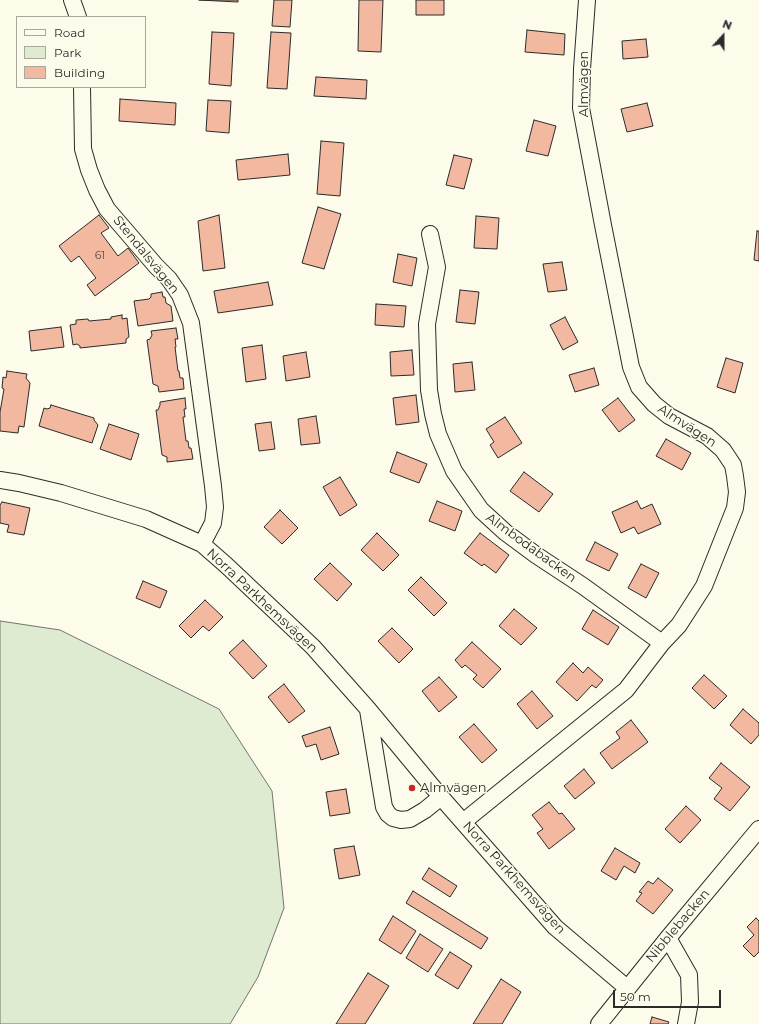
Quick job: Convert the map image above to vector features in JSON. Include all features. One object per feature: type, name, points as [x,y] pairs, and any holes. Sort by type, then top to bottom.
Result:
[{"type":"street","points":[[72,0],[78,16]]},
{"type":"street","name":"Almvägen","points":[[463,822],[626,690],[662,643],[679,625],[704,586],[735,508],[737,492],[733,464],[723,450],[707,436],[673,418],[654,404],[639,387],[631,367],[602,225],[581,108],[587,0]]},
{"type":"street","name":"Stendalsvägen","points":[[82,88],[83,149],[97,190],[107,209],[169,279],[180,295],[191,322],[215,507],[213,523],[202,544]]},
{"type":"street","name":"Almbodabacken","points":[[430,234],[437,267],[427,324],[429,390],[438,434],[454,471],[481,510],[505,532],[662,643]]},
{"type":"street","name":"Norra Parkhemsvägen","points":[[0,480],[61,493],[146,519],[202,544],[313,647],[368,709],[441,797],[555,927],[627,988]]},
{"type":"street","points":[[368,709],[384,807],[388,814],[393,818],[401,820],[410,819],[425,810],[441,797]]},
{"type":"street","name":"Nibblebacken","points":[[599,1024],[668,938],[759,829]]},
{"type":"street","points":[[668,938],[689,975],[690,1002],[686,1024]]},
{"type":"green space","points":[[0,621],[60,630],[219,709],[272,791],[284,908],[258,977],[230,1024],[0,1024]]},
{"type":"building","points":[[199,0],[238,0],[238,2]]},
{"type":"building","points":[[274,0],[292,0],[290,27],[272,26]]},
{"type":"building","points":[[359,0],[383,0],[381,52],[358,51]]},
{"type":"building","points":[[416,0],[444,0],[444,15],[416,15]]},
{"type":"building","points":[[527,30],[565,34],[564,55],[525,52]]},
{"type":"building","points":[[212,32],[234,33],[231,86],[209,84]]},
{"type":"building","points":[[271,32],[291,33],[287,89],[267,88]]},
{"type":"building","points":[[646,39],[648,57],[623,59],[622,41]]},
{"type":"building","points":[[316,77],[367,80],[366,99],[314,96]]},
{"type":"building","points":[[120,99],[176,103],[175,125],[119,121]]},
{"type":"building","points":[[208,100],[231,101],[229,133],[206,131]]},
{"type":"building","points":[[647,103],[653,126],[627,132],[621,109]]},
{"type":"building","points":[[534,120],[556,126],[548,156],[526,151]]},
{"type":"building","points":[[321,141],[344,143],[340,196],[317,194]]},
{"type":"building","points":[[288,154],[290,175],[238,180],[236,160]]},
{"type":"building","points":[[454,155],[472,159],[464,189],[446,185]]},
{"type":"building","points":[[318,207],[341,214],[324,269],[302,263]]},
{"type":"building","points":[[99,215],[109,228],[101,233],[118,256],[128,248],[139,263],[95,296],[87,285],[96,278],[79,256],[71,262],[59,246]]},
{"type":"building","points":[[219,215],[225,268],[203,271],[198,221]]},
{"type":"building","points":[[476,216],[499,218],[497,249],[474,248]]},
{"type":"building","points":[[757,231],[759,231],[759,261],[754,260]]},
{"type":"building","points":[[398,254],[417,258],[412,286],[393,282]]},
{"type":"building","points":[[562,262],[567,290],[548,292],[543,264]]},
{"type":"building","points":[[268,282],[273,305],[218,313],[214,291]]},
{"type":"building","points":[[460,290],[479,292],[475,324],[456,322]]},
{"type":"building","points":[[162,292],[166,303],[171,306],[173,321],[138,326],[134,301],[149,299],[151,294]]},
{"type":"building","points":[[376,304],[406,306],[404,327],[375,325]]},
{"type":"building","points":[[122,315],[122,319],[127,318],[129,337],[126,339],[126,343],[80,348],[77,344],[73,345],[70,325],[76,324],[76,320],[88,319],[89,321],[111,319],[111,317]]},
{"type":"building","points":[[565,317],[578,342],[563,350],[550,325]]},
{"type":"building","points":[[61,327],[64,347],[31,351],[29,331]]},
{"type":"building","points":[[176,328],[178,339],[175,339],[175,347],[178,371],[180,378],[183,378],[184,389],[159,392],[158,386],[153,384],[147,340],[150,339],[152,335],[151,331]]},
{"type":"building","points":[[262,345],[266,379],[246,382],[242,348]]},
{"type":"building","points":[[412,350],[414,375],[391,376],[390,352]]},
{"type":"building","points":[[306,352],[310,377],[286,381],[283,356]]},
{"type":"building","points":[[726,358],[743,363],[735,393],[717,387]]},
{"type":"building","points":[[472,362],[475,390],[455,392],[453,364]]},
{"type":"building","points":[[594,368],[599,385],[575,392],[569,375]]},
{"type":"building","points":[[7,371],[27,374],[26,378],[30,383],[24,427],[19,426],[18,433],[0,431],[0,412],[4,389],[2,388],[3,377],[6,378]]},
{"type":"building","points":[[416,395],[419,422],[396,425],[393,398]]},
{"type":"building","points":[[185,398],[186,409],[184,409],[185,417],[183,417],[186,441],[188,441],[189,448],[191,448],[193,459],[167,462],[167,457],[162,455],[156,410],[158,410],[160,402]]},
{"type":"building","points":[[618,398],[635,420],[619,432],[602,410]]},
{"type":"building","points":[[51,405],[94,418],[98,425],[92,443],[39,426],[44,408],[50,408]]},
{"type":"building","points":[[316,416],[320,443],[301,445],[298,419]]},
{"type":"building","points":[[505,417],[522,443],[498,458],[490,445],[494,442],[486,429]]},
{"type":"building","points":[[271,422],[275,449],[259,451],[255,424]]},
{"type":"building","points":[[109,424],[139,434],[131,460],[100,449]]},
{"type":"building","points":[[666,439],[691,453],[682,470],[656,456]]},
{"type":"building","points":[[397,452],[427,464],[419,483],[390,472]]},
{"type":"building","points":[[524,472],[553,494],[539,512],[510,491]]},
{"type":"building","points":[[340,477],[357,505],[340,516],[323,487]]},
{"type":"building","points":[[437,501],[462,511],[455,531],[429,521]]},
{"type":"building","points":[[637,501],[641,509],[652,504],[661,524],[638,534],[634,527],[621,533],[612,512]]},
{"type":"building","points":[[2,502],[30,508],[24,535],[7,532],[9,525],[0,523],[0,505]]},
{"type":"building","points":[[280,510],[298,528],[282,544],[264,527]]},
{"type":"building","points":[[377,533],[399,555],[383,571],[361,550]]},
{"type":"building","points":[[480,533],[509,555],[496,573],[484,564],[482,566],[464,553]]},
{"type":"building","points":[[595,542],[618,554],[609,571],[586,560]]},
{"type":"building","points":[[330,563],[352,584],[337,601],[314,579]]},
{"type":"building","points":[[641,564],[659,573],[646,598],[628,588]]},
{"type":"building","points":[[421,577],[447,603],[434,616],[408,590]]},
{"type":"building","points":[[143,581],[167,591],[160,608],[136,598]]},
{"type":"building","points":[[205,600],[223,617],[209,631],[203,626],[191,638],[179,626]]},
{"type":"building","points":[[514,609],[537,628],[521,645],[499,626]]},
{"type":"building","points":[[593,610],[619,627],[608,645],[582,629]]},
{"type":"building","points":[[392,628],[413,649],[399,663],[378,641]]},
{"type":"building","points":[[243,640],[267,666],[253,679],[229,653]]},
{"type":"building","points":[[472,642],[501,669],[483,688],[473,679],[477,675],[465,665],[462,668],[455,660]]},
{"type":"building","points":[[573,663],[583,673],[588,667],[603,680],[596,688],[592,685],[577,701],[556,682]]},
{"type":"building","points":[[704,675],[727,696],[714,709],[692,688]]},
{"type":"building","points":[[439,677],[457,697],[439,712],[422,691]]},
{"type":"building","points":[[284,684],[305,711],[289,723],[268,697]]},
{"type":"building","points":[[532,691],[553,716],[537,729],[517,704]]},
{"type":"building","points":[[743,709],[759,723],[759,735],[751,744],[730,725]]},
{"type":"building","points":[[631,720],[648,742],[612,769],[600,753],[620,738],[616,732]]},
{"type":"building","points":[[474,724],[497,750],[482,763],[459,737]]},
{"type":"building","points":[[330,727],[339,754],[321,760],[316,744],[306,747],[302,736]]},
{"type":"building","points":[[721,763],[750,787],[730,811],[714,799],[722,788],[709,778]]},
{"type":"building","points":[[584,769],[595,783],[575,799],[564,786]]},
{"type":"building","points":[[346,789],[350,813],[330,816],[326,792]]},
{"type":"building","points":[[549,802],[559,814],[562,813],[575,829],[549,849],[537,833],[543,829],[532,815]]},
{"type":"building","points":[[686,806],[701,820],[680,843],[665,829]]},
{"type":"building","points":[[354,846],[360,875],[339,879],[334,849]]},
{"type":"building","points":[[615,848],[640,863],[635,873],[624,866],[616,880],[601,871]]},
{"type":"building","points":[[429,868],[457,886],[450,897],[422,879]]},
{"type":"building","points":[[658,878],[673,890],[653,914],[636,901],[642,893],[639,892],[648,881],[653,884]]},
{"type":"building","points":[[413,891],[488,938],[481,949],[406,903]]},
{"type":"building","points":[[393,916],[416,931],[401,954],[379,940]]},
{"type":"building","points":[[756,918],[759,921],[759,952],[754,957],[743,946],[754,935],[747,927]]},
{"type":"building","points":[[420,934],[443,949],[428,972],[406,958]]},
{"type":"building","points":[[450,952],[472,966],[458,989],[435,975]]},
{"type":"building","points":[[368,973],[389,986],[365,1024],[336,1024]]},
{"type":"building","points":[[501,979],[521,992],[502,1024],[473,1024]]},
{"type":"building","points":[[652,1017],[669,1022],[668,1024],[650,1024]]},
{"type":"place","name":"Almvägen","points":[[412,788]]}]
